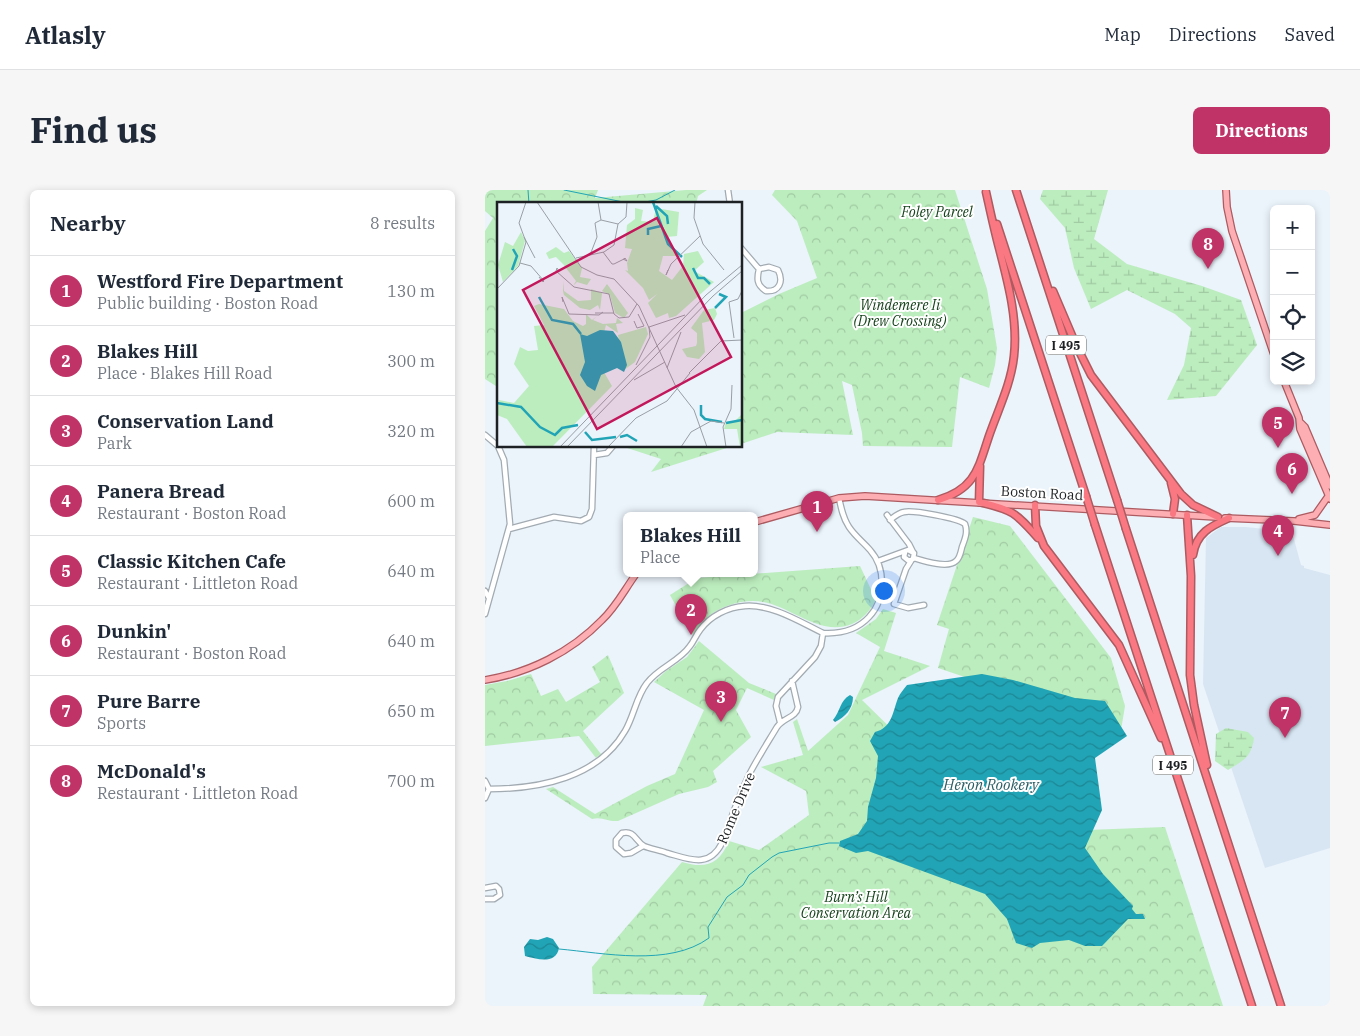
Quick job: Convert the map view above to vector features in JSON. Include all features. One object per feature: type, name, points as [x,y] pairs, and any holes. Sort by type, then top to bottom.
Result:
[{"type":"highway","name":"I 495","points":[[1016,190],[1281,1006]]},
{"type":"highway","name":"I 495","points":[[986,191],[1251,1006]]},
{"type":"highway","points":[[938,500],[956,493],[966,486],[980,464],[1013,363],[1015,323],[1011,296],[986,191]]},
{"type":"highway","points":[[1043,271],[1091,375],[1181,494],[1193,505],[1218,517]]},
{"type":"highway","points":[[980,464],[979,502],[1013,512],[1027,524],[1119,645],[1174,768]]},
{"type":"highway","points":[[1170,480],[1175,499],[1173,514]]},
{"type":"highway","points":[[1035,505],[1036,526],[1043,543]]},
{"type":"highway","points":[[1187,515],[1191,568],[1190,676],[1211,791]]},
{"type":"highway","points":[[1191,568],[1193,552],[1199,536],[1211,526],[1229,518]]},
{"type":"main road","points":[[1226,190],[1227,207],[1233,231],[1270,344]]},
{"type":"main road","points":[[1286,385],[1330,486]]},
{"type":"main road","points":[[1294,521],[1315,515],[1329,497],[1300,429],[1301,423]]},
{"type":"main road","name":"Boston Road","points":[[758,521],[839,498],[865,496],[1294,521],[1330,525]]},
{"type":"main road","points":[[485,680],[523,671],[548,660],[564,650],[602,620],[634,577]]},
{"type":"street","points":[[743,250],[759,269],[759,286],[766,291],[775,290],[780,286],[781,280],[777,270],[769,267],[759,269]]},
{"type":"street","points":[[485,434],[497,445]]},
{"type":"street","points":[[485,614],[509,529],[510,516],[504,460],[499,448]]},
{"type":"street","points":[[509,529],[554,517],[581,520],[589,517],[592,509],[594,448]]},
{"type":"street","points":[[594,455],[609,452],[612,448]]},
{"type":"street","points":[[489,789],[517,789],[548,783],[572,775],[600,760],[611,750],[626,731],[641,693],[651,678],[682,655],[691,646],[705,624],[723,612],[745,606],[765,608],[823,632],[837,633],[854,628],[871,614],[879,600],[882,579],[877,561],[870,549],[847,523],[839,498]]},
{"type":"street","points":[[890,520],[899,513],[907,511],[957,519],[965,524],[967,532],[955,562],[938,564],[891,556]]},
{"type":"street","points":[[887,515],[913,552]]},
{"type":"street","points":[[905,539],[909,560]]},
{"type":"street","points":[[877,561],[906,551],[913,552]]},
{"type":"street","points":[[913,552],[894,604],[906,608],[924,606]]},
{"type":"street","points":[[485,591],[489,598]]},
{"type":"street","points":[[780,722],[776,702],[781,692],[815,657],[821,646],[823,632]]},
{"type":"street","name":"Rome Drive","points":[[643,846],[625,854],[616,847],[616,840],[622,833],[628,832],[634,835],[643,846],[695,860],[705,860],[714,855],[722,843],[751,772],[780,722],[793,715],[797,710],[798,707],[791,681]]},
{"type":"street","points":[[485,782],[489,789]]},
{"type":"street","points":[[485,798],[489,789]]},
{"type":"street","points":[[485,888],[496,886],[499,889],[500,895],[494,899],[485,899]]},
{"type":"shaded area","points":[[1221,527],[1246,527],[1292,532],[1301,565],[1304,568],[1330,575],[1330,848],[1265,868],[1203,684],[1206,538]]},
{"type":"green space","points":[[485,190],[598,190],[595,198],[707,190],[698,196],[696,202],[497,202],[497,387],[485,379],[485,231],[493,218],[485,211]]},
{"type":"green space","name":"Windemere Ii (Drew Crossing)","points":[[775,190],[955,190],[987,289],[997,348],[989,388],[960,377],[952,447],[863,446],[852,385],[842,381],[853,435],[777,432],[743,443],[743,312],[817,278],[797,221],[772,195]]},
{"type":"green space","points":[[1043,190],[1108,190],[1094,239],[1127,264],[1202,286],[1241,300],[1257,345],[1216,396],[1167,400],[1184,365],[1191,328],[1175,314],[1127,290],[1091,309],[1074,268],[1065,228],[1040,199]]},
{"type":"green space","points":[[627,448],[727,448],[651,472],[661,459]]},
{"type":"green space","points":[[973,517],[1010,526],[1111,658],[1125,706],[1121,730],[938,668],[949,629],[937,625]]},
{"type":"green space","points":[[860,566],[876,600],[860,620],[839,627],[814,623],[766,603],[747,601],[735,603],[712,614],[692,635],[670,595],[697,578],[758,577],[758,574]]},
{"type":"green space","name":"Burn’s Hill Conservation Area","points":[[883,609],[896,613],[884,651],[930,666],[862,700],[953,789],[929,836],[1165,827],[1223,1006],[703,1006],[707,995],[593,994],[592,967],[682,862],[698,865],[710,863],[721,855],[729,841],[759,850],[809,815],[806,791],[761,767],[803,755],[793,722],[797,719],[808,751],[848,715],[880,647],[856,633],[876,619]]},
{"type":"green space","points":[[699,641],[749,683],[776,694],[774,700],[747,688],[736,710],[751,737],[713,771],[717,782],[708,787],[679,794],[618,821],[599,818],[592,819],[546,789],[553,787],[595,814],[647,786],[675,774],[704,710],[654,682],[666,671],[687,657]]},
{"type":"green space","points":[[608,655],[624,693],[583,731],[601,754],[596,758],[579,736],[485,746],[485,685],[531,674],[541,696],[558,689],[566,702],[600,682],[592,667]]},
{"type":"green space","points":[[1226,728],[1248,732],[1254,738],[1251,750],[1246,758],[1228,770],[1215,761],[1216,734]]},
{"type":"water","name":"Heron Rookery","points":[[982,674],[1013,680],[1075,698],[1105,701],[1127,736],[1095,758],[1102,810],[1085,848],[1103,874],[1133,906],[1132,909],[1136,914],[1143,914],[1145,919],[1128,919],[1102,946],[1085,946],[1069,940],[1040,943],[1032,948],[1016,943],[1007,919],[985,894],[868,851],[856,853],[839,846],[840,841],[858,834],[867,821],[868,807],[876,778],[878,756],[870,741],[875,732],[881,730],[888,723],[899,696],[907,685]]},
{"type":"water","points":[[850,695],[853,697],[853,701],[850,709],[842,718],[835,722],[833,720],[842,703]]},
{"type":"water","points":[[547,937],[553,939],[559,948],[554,957],[545,960],[525,956],[524,947],[530,939],[538,940]]},
{"type":"waterway","points":[[528,190],[529,202]]},
{"type":"waterway","points":[[564,190],[623,202]]},
{"type":"waterway","points":[[645,202],[656,200],[675,190]]},
{"type":"waterway","points":[[559,949],[636,956],[675,953],[693,947],[709,938],[708,927],[727,897],[743,885],[749,875],[772,857],[779,853],[829,843],[839,843]]},
{"type":"place","name":"McDonald's","points":[[1208,269]]},
{"type":"place","name":"Classic Kitchen Cafe","points":[[1278,448]]},
{"type":"place","name":"Dunkin'","points":[[1292,494]]},
{"type":"place","name":"Westford Fire Department","points":[[817,532]]},
{"type":"place","name":"Panera Bread","points":[[1278,556]]},
{"type":"place","name":"Blakes Hill","points":[[691,635]]},
{"type":"place","name":"Conservation Land","points":[[721,722]]},
{"type":"place","name":"Pure Barre","points":[[1285,738]]},
{"type":"park label","name":"Foley Parcel","points":[[937,212]]}]
